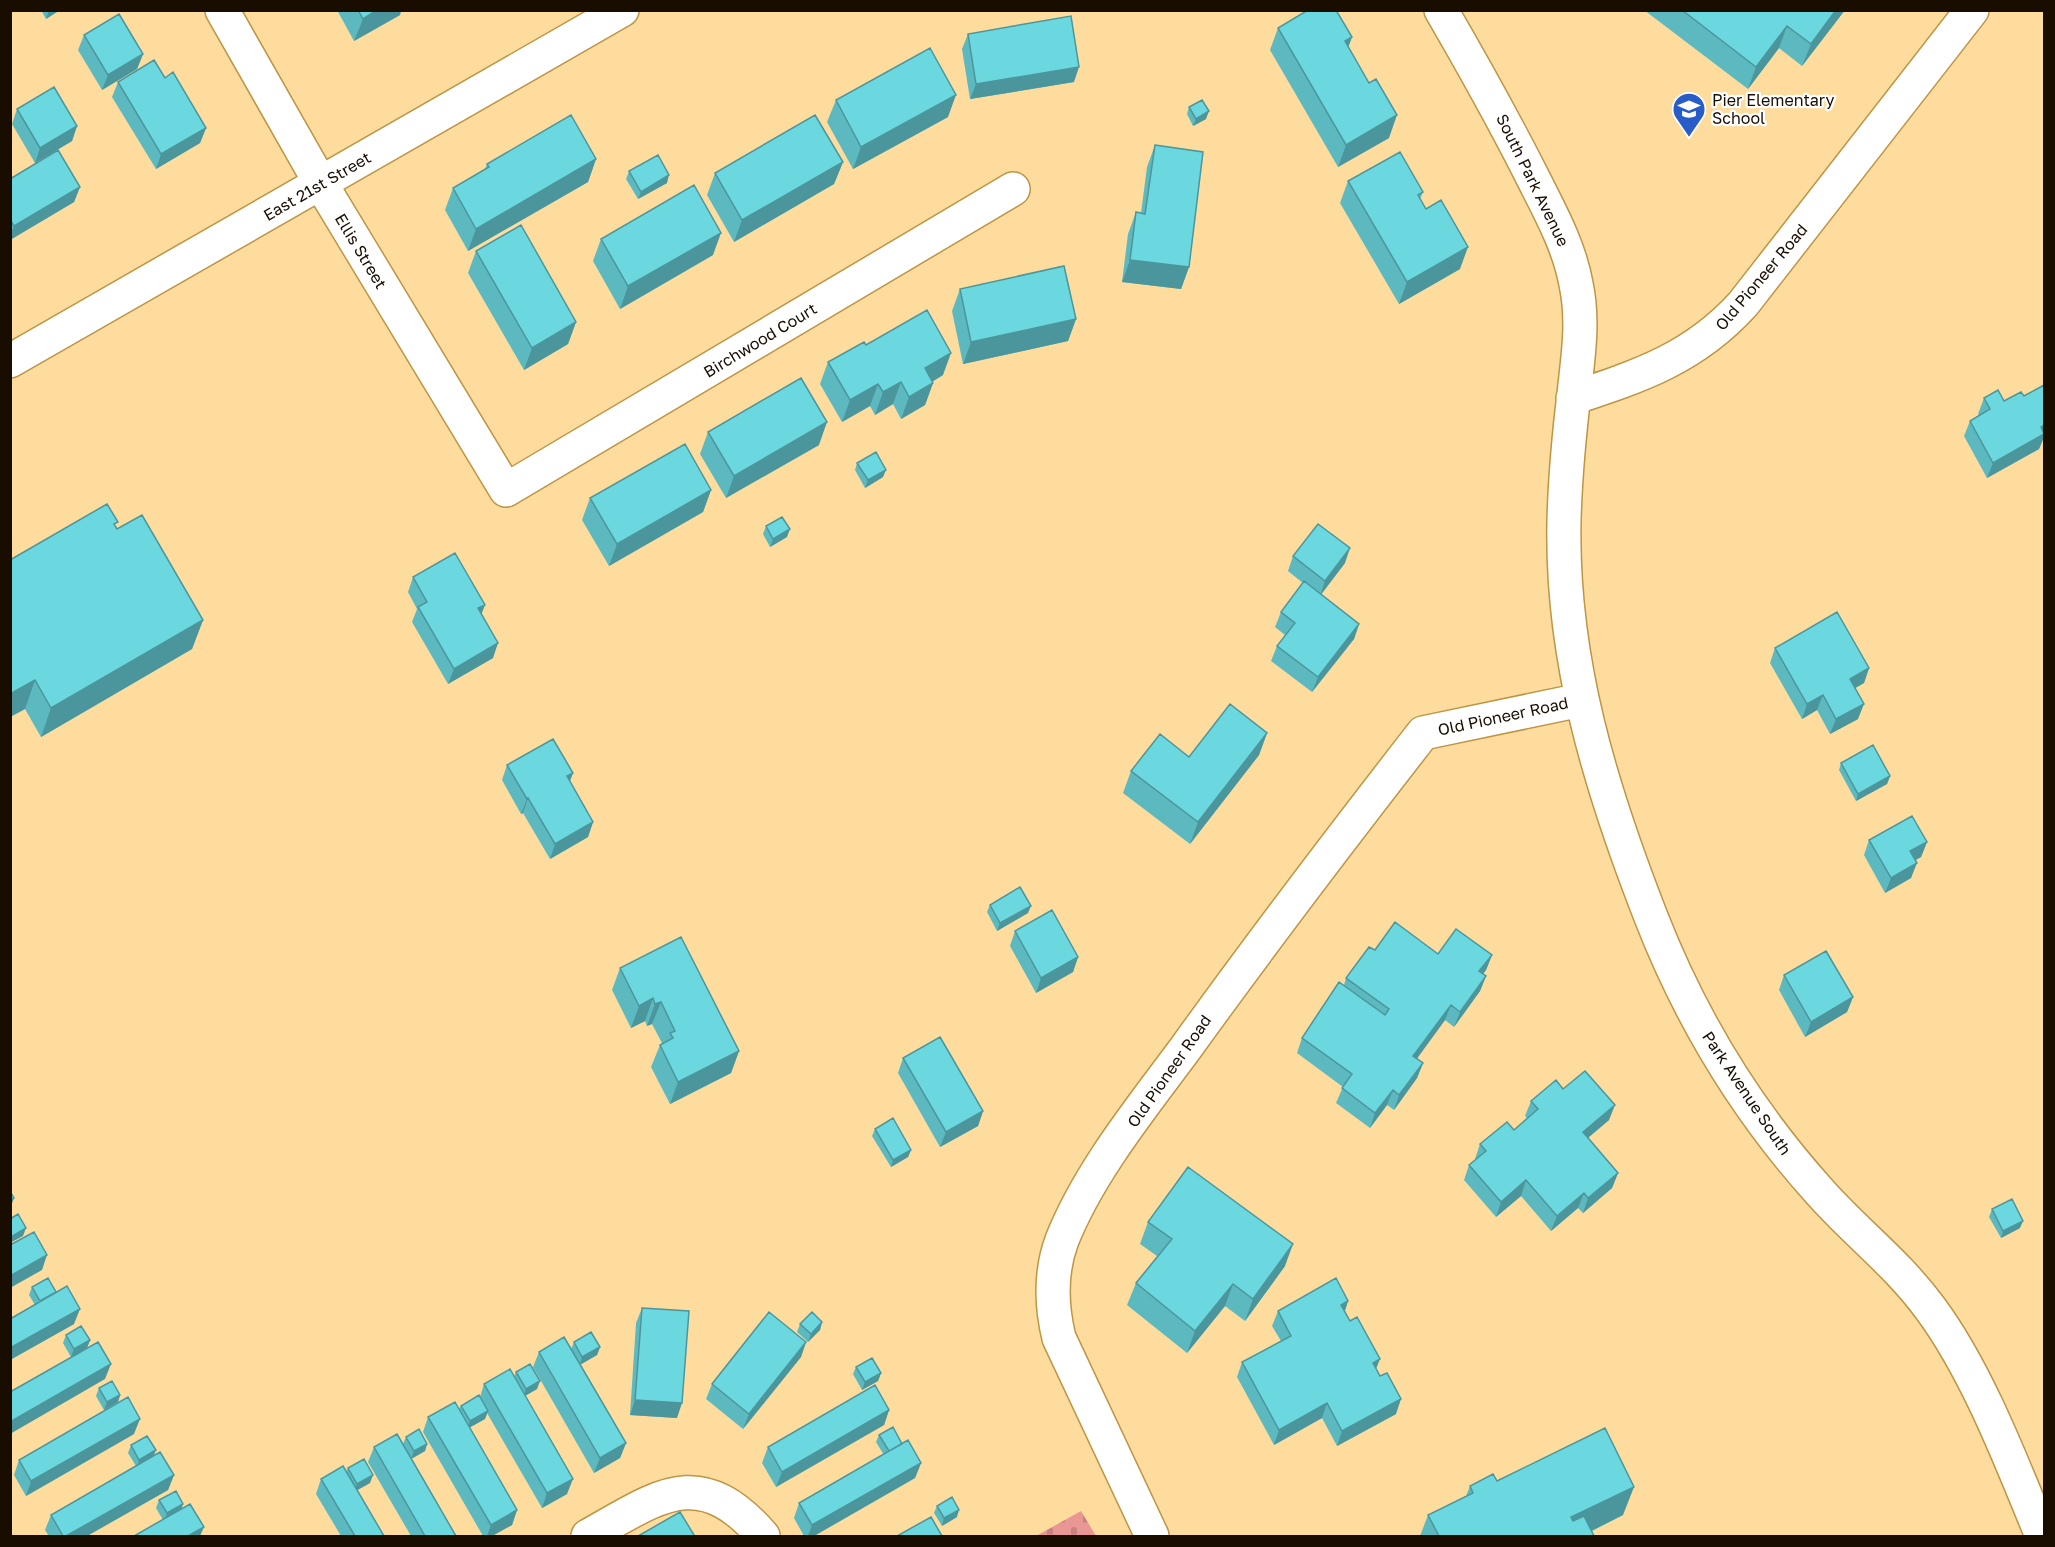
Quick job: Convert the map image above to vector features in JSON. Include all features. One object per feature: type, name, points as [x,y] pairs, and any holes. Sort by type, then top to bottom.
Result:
[{"type":"street","name":"Ellis Street","points":[[222,10],[321,184],[506,490]]},
{"type":"street","name":"East 21st Street","points":[[10,361],[622,10]]},
{"type":"street","name":"South Park Avenue","points":[[1441,10],[1492,96],[1566,245],[1577,287],[1580,319],[1573,398]]},
{"type":"street","name":"Old Pioneer Road","points":[[1152,1536],[1067,1359],[1057,1328],[1053,1283],[1059,1251],[1072,1220],[1093,1181],[1149,1098],[1279,918],[1423,733],[1581,700],[1570,634],[1564,559],[1565,482],[1573,398],[1646,372],[1694,349],[1720,330],[1750,295],[1972,10]]},
{"type":"street","name":"Birchwood Court","points":[[506,490],[1013,189]]},
{"type":"street","name":"Park Avenue South","points":[[1581,700],[1599,773],[1650,915],[1675,973],[1703,1028],[1743,1094],[1790,1157],[1841,1215],[1898,1268],[1942,1324],[1962,1359],[2042,1536]]},
{"type":"street","points":[[588,1536],[649,1501],[680,1492],[702,1494],[723,1502],[740,1514],[763,1536]]},
{"type":"green space","points":[[1081,1511],[1096,1536],[1036,1536]]},
{"type":"building","points":[[358,10],[377,10],[363,19]]},
{"type":"building","points":[[1308,10],[1336,10],[1352,37],[1345,41],[1369,83],[1376,79],[1397,115],[1346,145],[1278,28]]},
{"type":"building","points":[[1682,10],[1836,10],[1811,44],[1787,26],[1756,67]]},
{"type":"building","points":[[119,14],[143,54],[108,75],[84,35]]},
{"type":"building","points":[[1071,16],[1079,67],[976,84],[968,34]]},
{"type":"building","points":[[930,48],[956,95],[861,147],[836,100]]},
{"type":"building","points":[[154,60],[165,78],[173,72],[206,128],[161,154],[118,82]]},
{"type":"building","points":[[54,87],[77,126],[40,148],[17,109]]},
{"type":"building","points":[[1202,100],[1209,111],[1196,119],[1189,107]]},
{"type":"building","points":[[571,115],[596,159],[476,229],[453,188],[489,167],[487,164]]},
{"type":"building","points":[[815,115],[843,162],[742,220],[715,173]]},
{"type":"building","points":[[1155,145],[1203,152],[1189,267],[1130,260],[1136,212],[1145,214]]},
{"type":"building","points":[[58,150],[80,187],[14,226],[10,219],[10,179]]},
{"type":"building","points":[[1400,152],[1423,192],[1418,195],[1426,209],[1441,200],[1468,247],[1407,282],[1348,181]]},
{"type":"building","points":[[658,155],[669,175],[641,192],[629,171]]},
{"type":"building","points":[[694,185],[721,233],[628,286],[601,239]]},
{"type":"building","points":[[521,225],[576,322],[532,348],[476,251]]},
{"type":"building","points":[[1064,266],[1076,319],[971,342],[960,289]]},
{"type":"building","points":[[927,310],[951,353],[925,368],[933,383],[909,397],[901,382],[883,392],[878,384],[850,400],[828,362],[864,342],[866,345]]},
{"type":"building","points":[[801,378],[827,422],[734,476],[708,432]]},
{"type":"building","points":[[2044,385],[2044,425],[2041,427],[2044,434],[1993,463],[1970,421],[1990,409],[1984,398],[1998,390],[2004,401],[2021,392],[2024,396]]},
{"type":"building","points":[[685,444],[711,490],[617,544],[590,498]]},
{"type":"building","points":[[876,452],[886,470],[868,480],[857,463]]},
{"type":"building","points":[[107,504],[118,522],[114,524],[117,529],[142,515],[203,620],[51,708],[35,680],[10,694],[10,560]]},
{"type":"building","points":[[782,517],[790,529],[773,539],[766,526]]},
{"type":"building","points":[[1318,524],[1350,548],[1325,581],[1293,556]]},
{"type":"building","points":[[455,553],[485,605],[478,608],[498,643],[454,669],[418,607],[427,602],[413,577]]},
{"type":"building","points":[[1304,581],[1359,624],[1318,677],[1277,646],[1295,623],[1281,612]]},
{"type":"building","points":[[1837,612],[1869,668],[1850,679],[1864,704],[1836,719],[1823,695],[1807,704],[1775,648]]},
{"type":"building","points":[[1230,704],[1267,733],[1198,822],[1131,771],[1160,734],[1189,757]]},
{"type":"building","points":[[553,739],[573,773],[567,776],[593,822],[555,844],[507,765]]},
{"type":"building","points":[[1873,745],[1890,776],[1858,794],[1841,763]]},
{"type":"building","points":[[1912,816],[1927,842],[1910,851],[1917,863],[1891,878],[1869,840]]},
{"type":"building","points":[[1020,887],[1031,906],[1000,923],[990,905]]},
{"type":"building","points":[[1052,910],[1078,957],[1041,978],[1015,931]]},
{"type":"building","points":[[1395,922],[1438,954],[1456,929],[1492,955],[1479,971],[1486,976],[1460,1012],[1451,1005],[1413,1056],[1423,1063],[1399,1095],[1393,1090],[1375,1113],[1342,1088],[1352,1074],[1302,1038],[1339,982],[1385,1015],[1389,1009],[1346,978],[1369,947],[1375,950]]},
{"type":"building","points":[[681,937],[739,1051],[678,1082],[660,1045],[673,1038],[670,1033],[675,1031],[661,1002],[655,1004],[653,998],[639,1006],[620,968]]},
{"type":"building","points":[[1826,951],[1853,997],[1811,1022],[1784,975]]},
{"type":"building","points":[[940,1037],[983,1111],[946,1132],[903,1058]]},
{"type":"building","points":[[1585,1071],[1615,1105],[1583,1132],[1618,1173],[1588,1198],[1584,1193],[1557,1216],[1526,1180],[1501,1202],[1469,1165],[1486,1151],[1480,1144],[1507,1122],[1514,1130],[1538,1109],[1531,1101],[1556,1080],[1563,1089]]},
{"type":"building","points":[[893,1118],[911,1150],[893,1160],[875,1129]]},
{"type":"building","points":[[1188,1167],[1293,1244],[1253,1299],[1233,1284],[1195,1331],[1136,1283],[1172,1239],[1148,1222]]},
{"type":"building","points":[[2012,1199],[2023,1221],[2003,1231],[1992,1209]]},
{"type":"building","points":[[18,1214],[26,1228],[11,1237],[10,1219]]},
{"type":"building","points":[[34,1232],[47,1255],[10,1276],[10,1245]]},
{"type":"building","points":[[48,1278],[56,1292],[40,1301],[32,1287]]},
{"type":"building","points":[[1336,1278],[1348,1301],[1341,1305],[1350,1321],[1357,1317],[1380,1359],[1373,1363],[1380,1376],[1387,1373],[1401,1399],[1342,1431],[1327,1403],[1279,1430],[1242,1362],[1291,1336],[1278,1311]]},
{"type":"building","points":[[67,1286],[80,1309],[10,1348],[10,1319]]},
{"type":"building","points":[[642,1308],[689,1311],[682,1403],[635,1400]]},
{"type":"building","points":[[769,1312],[806,1342],[749,1414],[712,1384]]},
{"type":"building","points":[[812,1312],[822,1322],[811,1334],[800,1324]]},
{"type":"building","points":[[81,1326],[90,1340],[74,1349],[66,1335]]},
{"type":"building","points":[[591,1332],[600,1347],[582,1357],[574,1342]]},
{"type":"building","points":[[564,1337],[626,1443],[600,1458],[539,1352]]},
{"type":"building","points":[[98,1342],[111,1364],[10,1422],[10,1392]]},
{"type":"building","points":[[872,1358],[881,1373],[865,1382],[856,1367]]},
{"type":"building","points":[[530,1364],[540,1381],[526,1389],[516,1372]]},
{"type":"building","points":[[510,1369],[573,1479],[547,1493],[484,1384]]},
{"type":"building","points":[[112,1381],[120,1395],[107,1402],[99,1388]]},
{"type":"building","points":[[875,1385],[889,1410],[782,1472],[768,1447]]},
{"type":"building","points":[[479,1395],[488,1411],[470,1421],[461,1406]]},
{"type":"building","points":[[128,1397],[140,1419],[31,1481],[19,1460]]},
{"type":"building","points":[[455,1402],[517,1510],[491,1525],[428,1417]]},
{"type":"building","points":[[893,1427],[902,1444],[889,1451],[879,1435]]},
{"type":"building","points":[[1605,1428],[1634,1487],[1571,1517],[1573,1521],[1584,1516],[1594,1536],[1439,1536],[1428,1515],[1473,1493],[1470,1486],[1493,1474],[1497,1481]]},
{"type":"building","points":[[419,1429],[427,1444],[414,1451],[406,1437]]},
{"type":"building","points":[[397,1434],[456,1536],[425,1536],[374,1447]]},
{"type":"building","points":[[147,1436],[156,1450],[139,1460],[131,1445]]},
{"type":"building","points":[[908,1440],[921,1463],[812,1525],[799,1503]]},
{"type":"building","points":[[160,1452],[174,1475],[63,1536],[51,1515]]},
{"type":"building","points":[[364,1459],[373,1475],[357,1484],[348,1468]]},
{"type":"building","points":[[343,1466],[384,1536],[355,1536],[321,1479]]},
{"type":"building","points":[[176,1491],[183,1504],[167,1513],[159,1500]]},
{"type":"building","points":[[952,1497],[959,1510],[944,1518],[937,1506]]},
{"type":"building","points":[[190,1504],[204,1527],[188,1536],[134,1536]]},
{"type":"building","points":[[680,1512],[694,1535],[638,1536]]},
{"type":"building","points":[[931,1517],[942,1536],[897,1536]]},
{"type":"place","name":"Pier Elementary School","points":[[1689,138]]}]
